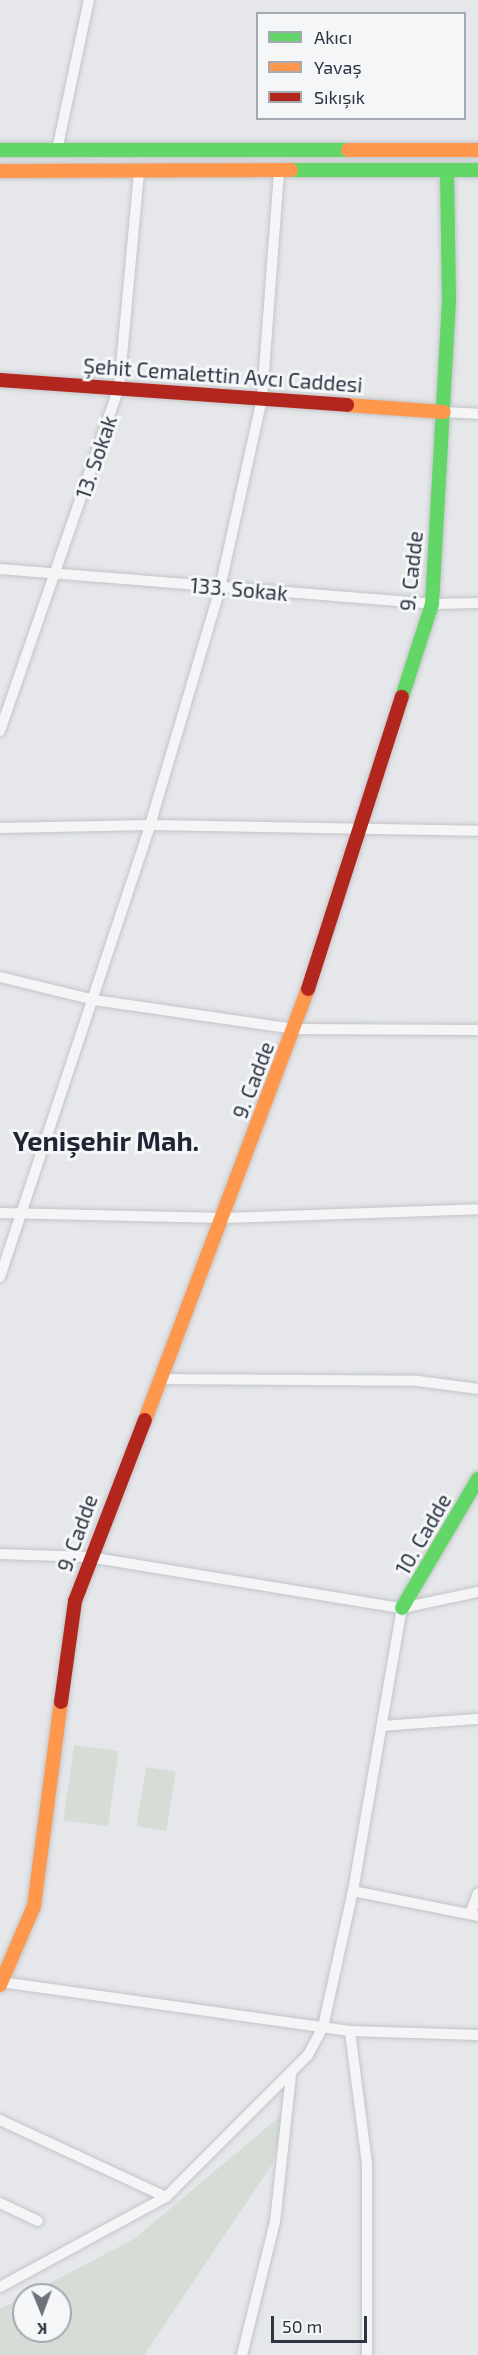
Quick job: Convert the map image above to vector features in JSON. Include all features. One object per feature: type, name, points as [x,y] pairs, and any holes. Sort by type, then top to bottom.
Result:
[{"type":"main road","points":[[0,150],[478,150]]},
{"type":"main road","name":"9. Cadde","points":[[1,1983],[34,1906],[75,1601],[295,1029],[432,604],[449,299],[447,170]]},
{"type":"main road","points":[[0,171],[478,170]]},
{"type":"main road","name":"Şehit Cemalettin Avcı Caddesi","points":[[0,380],[444,412]]},
{"type":"main road","name":"10. Cadde","points":[[402,1608],[478,1479]]},
{"type":"street","points":[[57,150],[89,0]]},
{"type":"street","name":"13. Sokak","points":[[0,731],[119,387],[139,171]]},
{"type":"street","points":[[0,1278],[24,1213],[150,825],[220,588],[262,398],[279,171]]},
{"type":"street","points":[[444,412],[478,414]]},
{"type":"street","name":"133. Sokak","points":[[0,569],[432,604],[478,603]]},
{"type":"street","points":[[0,828],[150,825],[478,831]]},
{"type":"street","points":[[0,977],[94,999],[295,1029],[478,1030]]},
{"type":"street","points":[[0,1213],[224,1218],[478,1209]]},
{"type":"street","points":[[159,1379],[418,1382],[478,1389]]},
{"type":"street","points":[[0,1554],[90,1557],[402,1608],[478,1592]]},
{"type":"street","points":[[0,2287],[166,2197],[291,2075],[323,2027],[353,1891],[402,1608]]},
{"type":"street","points":[[382,1726],[478,1719]]},
{"type":"street","points":[[353,1891],[474,1915],[478,1893]]},
{"type":"street","points":[[1,1983],[350,2031],[478,2035]]},
{"type":"street","points":[[350,2031],[367,2164],[367,2355]]},
{"type":"street","points":[[242,2355],[275,2222],[291,2075]]},
{"type":"street","points":[[0,2120],[166,2197]]},
{"type":"street","points":[[0,2203],[38,2221]]},
{"type":"shaded area","points":[[74,1745],[119,1751],[108,1827],[63,1820]]},
{"type":"shaded area","points":[[146,1767],[176,1772],[166,1831],[137,1826]]},
{"type":"shaded area","points":[[284,2113],[273,2163],[144,2355],[0,2355],[0,2309],[12,2303],[12,2343],[72,2343],[72,2283],[50,2283],[134,2239]]},
{"type":"traffic: fast","points":[[0,150],[348,150]]},
{"type":"traffic: fast","points":[[291,170],[478,170]]},
{"type":"traffic: fast","points":[[402,697],[432,604],[449,299],[447,170]]},
{"type":"traffic: fast","points":[[402,1608],[478,1479]]},
{"type":"traffic: slow","points":[[348,150],[478,150]]},
{"type":"traffic: slow","points":[[0,171],[291,170]]},
{"type":"traffic: slow","points":[[347,405],[444,412]]},
{"type":"traffic: slow","points":[[145,1420],[308,989]]},
{"type":"traffic: slow","points":[[0,1985],[34,1906],[61,1702]]},
{"type":"traffic: jam","points":[[0,380],[347,405]]},
{"type":"traffic: jam","points":[[308,989],[402,697]]},
{"type":"traffic: jam","points":[[61,1702],[75,1601],[145,1420]]},
{"type":"district","name":"Yenişehir Mah.","points":[[106,1141]]}]
